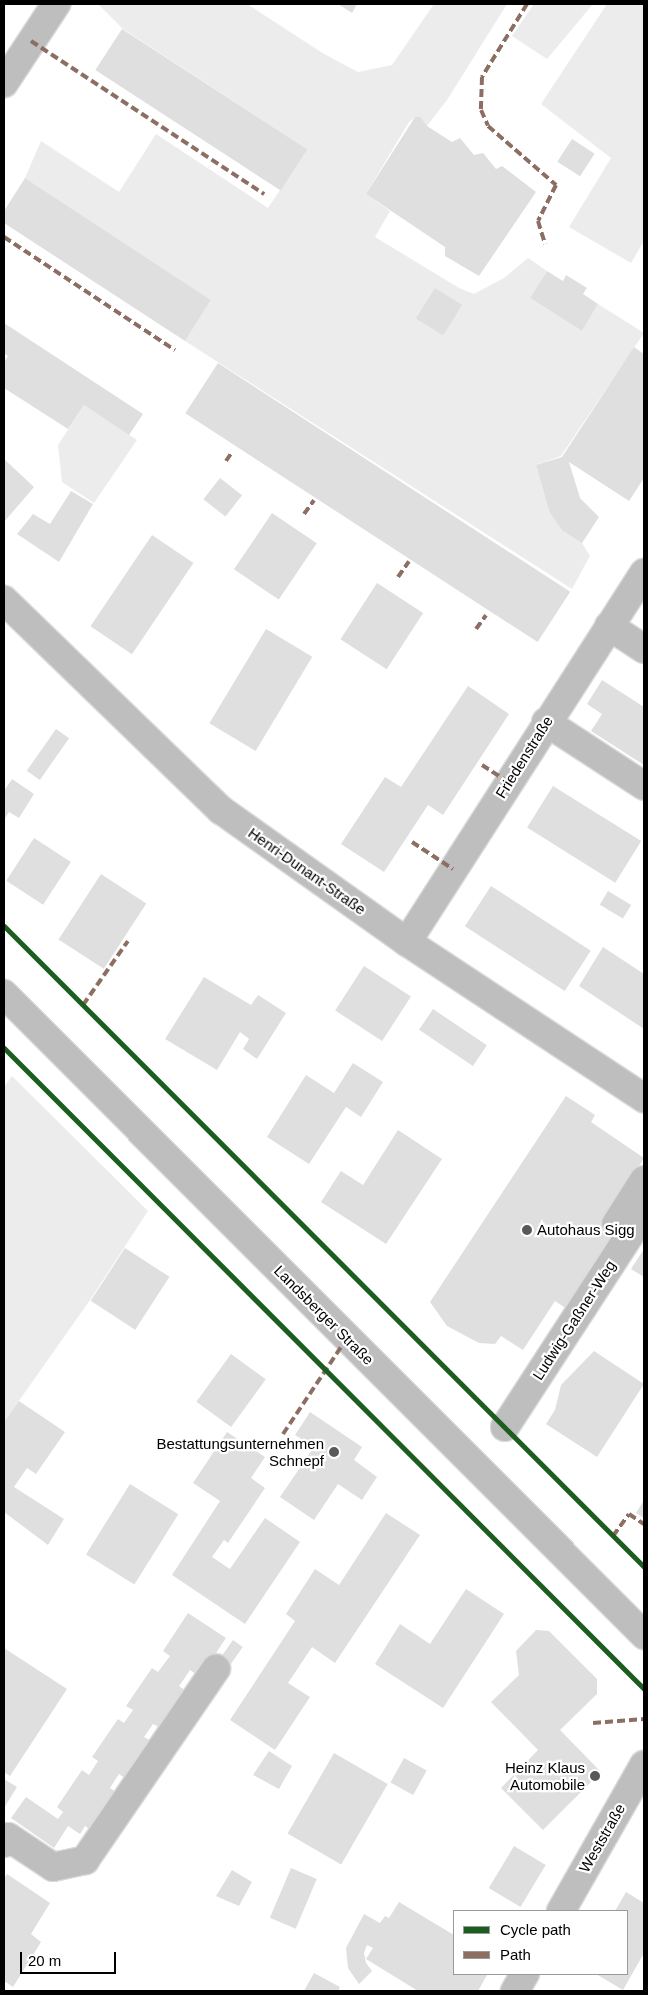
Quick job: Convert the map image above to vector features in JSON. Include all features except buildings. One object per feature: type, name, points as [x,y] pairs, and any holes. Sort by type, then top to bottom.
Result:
[{"type":"street","points":[[4,83],[56,4]]},
{"type":"street","name":"Friedenstraße","points":[[407,942],[546,722],[644,573]]},
{"type":"street","name":"Henri-Dunant-Straße","points":[[4,600],[221,810],[407,942],[644,1098]]},
{"type":"street","points":[[609,626],[644,648]]},
{"type":"street","points":[[546,722],[644,786]]},
{"type":"street","name":"Landsberger Straße","points":[[4,994],[644,1635]]},
{"type":"street","points":[[616,1224],[644,1180]]},
{"type":"street","name":"Ludwig-Gaßner-Weg","points":[[505,1427],[644,1213]]},
{"type":"street","points":[[4,1843],[8,1837],[53,1867],[85,1860],[216,1670]]},
{"type":"street","name":"Weststraße","points":[[561,1910],[644,1764]]},
{"type":"street","points":[[515,1991],[524,1975]]},
{"type":"shaded area","points":[[98,4],[247,4],[324,54],[358,72],[392,65],[434,4],[507,4],[447,100],[427,126],[421,117],[415,117],[409,122],[366,194],[390,211],[375,237],[459,288],[474,294],[504,278],[528,258],[547,271],[530,298],[582,331],[598,304],[644,333],[561,456],[536,465],[549,511],[582,543],[590,556],[572,589],[185,341],[211,300],[25,178],[41,141],[119,192],[156,134],[268,208],[307,149],[123,29]]},
{"type":"shaded area","points":[[534,4],[593,4],[547,59],[512,36]]},
{"type":"shaded area","points":[[607,4],[644,4],[644,241],[631,263],[569,227],[611,158],[541,104]]},
{"type":"shaded area","points":[[84,405],[137,440],[94,503],[62,482],[58,445]]},
{"type":"shaded area","points":[[12,1076],[148,1211],[90,1300],[4,1422],[4,1087]]},
{"type":"marked path","points":[[527,4],[482,77],[481,110],[488,126],[556,185],[538,221],[545,244]]},
{"type":"marked path","points":[[31,41],[264,194]]},
{"type":"marked path","points":[[4,237],[175,350]]},
{"type":"marked path","points":[[226,461],[232,452]]},
{"type":"marked path","points":[[304,514],[314,500]]},
{"type":"marked path","points":[[398,577],[409,561]]},
{"type":"marked path","points":[[476,629],[486,615]]},
{"type":"marked path","points":[[482,765],[508,782]]},
{"type":"marked path","points":[[412,842],[453,869]]},
{"type":"marked path","points":[[83,1005],[128,941]]},
{"type":"marked path","points":[[283,1434],[347,1338]]},
{"type":"marked path","points":[[613,1536],[629,1514],[644,1524]]},
{"type":"marked path","points":[[593,1723],[644,1719]]},
{"type":"cycle path","points":[[4,926],[644,1567]]},
{"type":"cycle path","points":[[4,1048],[644,1689]]},
{"type":"place","name":"Autohaus Sigg","points":[[527,1230]]},
{"type":"place","name":"Bestattungsunternehmen Schnepf","points":[[334,1452]]},
{"type":"place","name":"Heinz Klaus Automobile","points":[[595,1776]]}]
